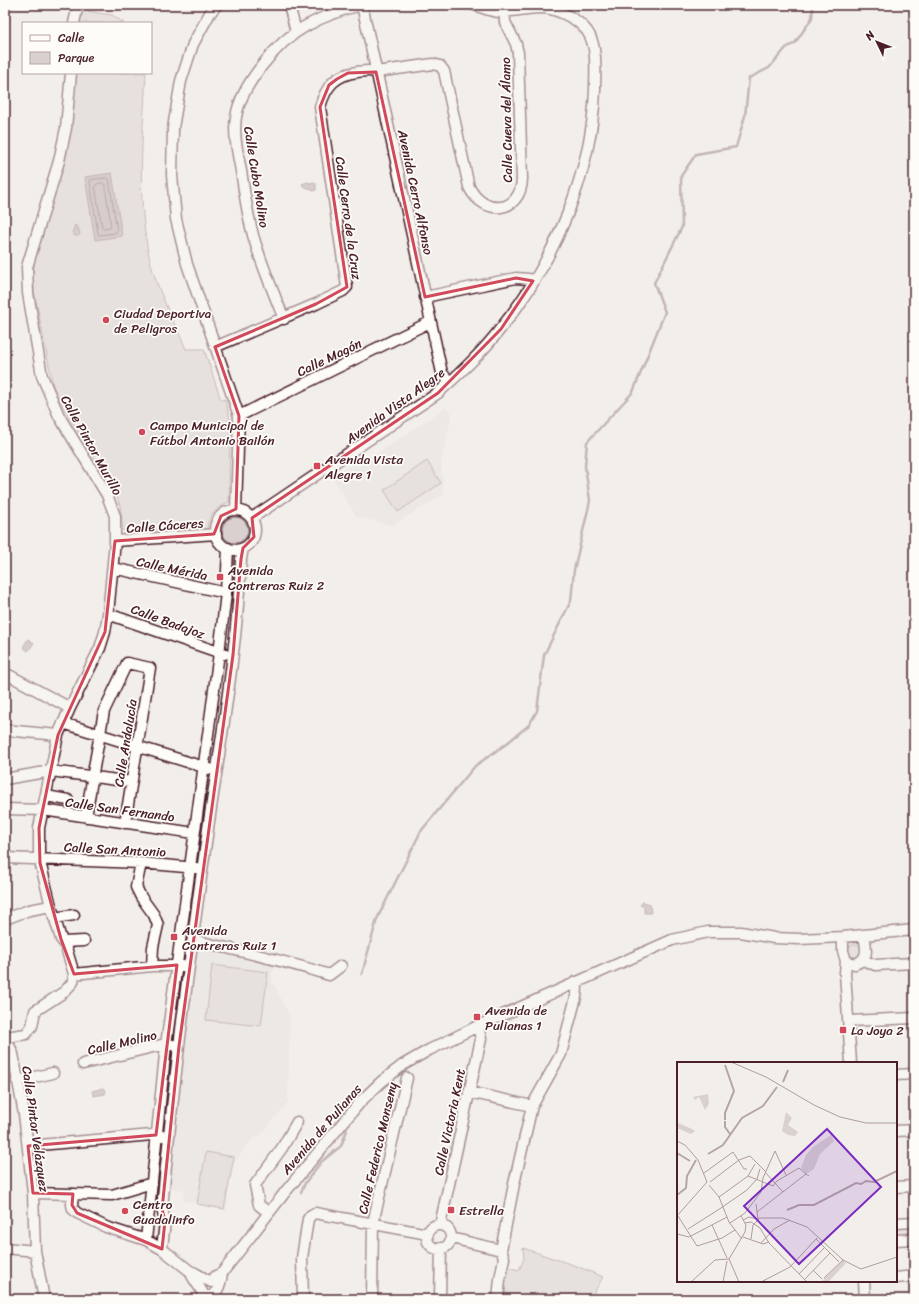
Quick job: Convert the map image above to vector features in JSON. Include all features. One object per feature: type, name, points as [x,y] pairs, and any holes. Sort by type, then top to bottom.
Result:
[{"type":"street","points":[[74,22],[78,5]]},
{"type":"street","points":[[217,5],[210,13],[193,44],[181,81],[173,128],[172,175],[176,219],[187,264],[239,416],[236,510]]},
{"type":"street","points":[[290,5],[296,32]]},
{"type":"street","name":"Calle Cubo Molino","points":[[284,319],[255,244],[243,184],[235,131],[236,117],[239,105],[254,76],[274,52],[296,32],[326,16],[362,5]]},
{"type":"street","name":"Avenida Cerro Alfonso","points":[[362,5],[430,322],[442,373],[450,382]]},
{"type":"street","points":[[474,5],[498,12],[504,8]]},
{"type":"street","name":"Calle Cueva del Álamo","points":[[376,72],[433,64],[440,66],[444,71],[469,187],[473,196],[484,204],[495,208],[508,204],[520,193],[522,179],[518,53],[516,44],[505,22],[504,8]]},
{"type":"street","name":"Avenida Vista Alegre","points":[[252,518],[438,393],[501,329],[522,300],[546,259],[564,222],[575,194],[591,134],[595,75],[594,47],[587,31],[574,20],[561,12],[550,9],[504,8]]},
{"type":"street","name":"Calle Cerro de la Cruz","points":[[215,347],[284,319],[343,291],[347,287],[320,107],[323,96],[329,85],[337,79],[348,73],[369,70],[376,72]]},
{"type":"street","name":"Calle Pintor Murillo","points":[[71,74],[66,128],[59,161],[27,267],[28,293],[42,376],[58,416],[107,495],[115,516],[113,568],[105,632],[100,648],[58,735],[39,828],[39,858],[54,918],[61,939],[65,944],[74,974]]},
{"type":"street","points":[[425,297],[516,278],[529,279],[533,281]]},
{"type":"street","name":"Calle Magón","points":[[239,416],[430,322]]},
{"type":"street","points":[[236,510],[242,511],[252,518],[255,526],[254,536],[248,545],[234,550],[228,548],[220,542],[216,534],[217,522],[221,516],[227,512],[236,510]]},
{"type":"street","name":"Calle Cáceres","points":[[115,541],[216,534]]},
{"type":"street","points":[[146,1240],[166,1045],[219,653],[226,593],[228,548]]},
{"type":"street","points":[[162,1249],[165,1221],[162,1209],[179,1046],[232,655],[243,548]]},
{"type":"street","name":"Calle Mérida","points":[[113,568],[226,593]]},
{"type":"street","name":"Calle Badajoz","points":[[108,614],[219,653],[232,655]]},
{"type":"street","name":"Calle Andalucía","points":[[99,734],[104,711],[127,663],[150,668],[125,823]]},
{"type":"street","points":[[5,673],[70,708]]},
{"type":"street","points":[[63,723],[216,771]]},
{"type":"street","points":[[5,730],[58,735]]},
{"type":"street","points":[[86,818],[99,734]]},
{"type":"street","points":[[5,779],[51,771],[131,782]]},
{"type":"street","points":[[46,796],[68,800]]},
{"type":"street","name":"Calle San Fernando","points":[[5,809],[43,810],[86,818],[194,832]]},
{"type":"street","name":"Calle San Antonio","points":[[5,858],[39,858],[141,863],[202,868]]},
{"type":"street","points":[[141,863],[136,887],[141,897],[154,915],[158,925],[153,947],[152,966]]},
{"type":"street","points":[[5,919],[29,910],[51,906]]},
{"type":"street","points":[[54,918],[74,915]]},
{"type":"street","points":[[851,1062],[845,973],[846,961],[843,951],[843,938],[914,930]]},
{"type":"street","name":"Avenida de Pulianas","points":[[209,1292],[216,1276],[222,1273],[268,1212],[361,1101],[381,1082],[403,1065],[429,1050],[575,982],[672,940],[708,932],[742,932],[774,938],[843,938]]},
{"type":"street","points":[[846,961],[855,964],[863,960],[866,954],[864,935]]},
{"type":"street","points":[[63,942],[84,940]]},
{"type":"street","points":[[193,940],[247,954],[296,964],[329,975],[341,966]]},
{"type":"street","points":[[863,960],[875,965],[914,963]]},
{"type":"street","points":[[5,1036],[26,1034],[32,1026],[35,1011],[64,992],[73,982],[74,974],[152,966],[189,966]]},
{"type":"street","points":[[498,1299],[504,1258],[501,1250],[532,1106],[561,1054],[576,996],[577,988],[575,982]]},
{"type":"street","points":[[849,1021],[914,1018]]},
{"type":"street","name":"Calle Victoria Kent","points":[[440,1225],[481,1039],[478,1026]]},
{"type":"street","name":"Calle Pintor Velázquez","points":[[5,1036],[13,1054],[24,1114],[32,1193],[35,1251],[44,1299]]},
{"type":"street","name":"Calle Molino","points":[[83,1064],[161,1045],[179,1046]]},
{"type":"street","points":[[17,1081],[53,1073]]},
{"type":"street","points":[[897,1075],[914,1074]]},
{"type":"street","name":"Calle Federico Monseny","points":[[372,1299],[373,1223],[407,1078]]},
{"type":"street","points":[[469,1092],[532,1106]]},
{"type":"street","points":[[268,1212],[259,1205],[255,1185],[282,1148],[297,1122]]},
{"type":"street","points":[[897,1131],[914,1130]]},
{"type":"street","points":[[28,1146],[156,1135],[169,1137]]},
{"type":"street","points":[[32,1193],[112,1195],[152,1183]]},
{"type":"street","points":[[897,1187],[914,1186]]},
{"type":"street","points":[[73,1194],[72,1205],[73,1209],[77,1213],[106,1227],[146,1240],[162,1249],[190,1271],[192,1277],[209,1292]]},
{"type":"street","points":[[303,1299],[302,1258],[308,1219],[311,1215],[315,1213],[428,1234]]},
{"type":"street","points":[[897,1223],[914,1222]]},
{"type":"street","points":[[440,1225],[449,1230],[451,1238],[448,1245],[441,1248],[436,1248],[428,1239],[428,1234],[433,1227],[440,1225]]},
{"type":"street","points":[[451,1238],[501,1250]]},
{"type":"street","points":[[897,1240],[914,1239]]},
{"type":"street","points":[[5,1248],[35,1251]]},
{"type":"street","points":[[440,1299],[441,1248]]},
{"type":"street","points":[[897,1278],[914,1276]]},
{"type":"street","points":[[864,1282],[865,1299]]},
{"type":"highlighted area","points":[[376,72],[425,297],[516,278],[533,281],[501,329],[438,393],[252,518],[254,537],[243,548],[241,559],[233,655],[179,1046],[162,1209],[165,1221],[162,1249],[77,1213],[72,1205],[73,1194],[33,1193],[28,1146],[156,1135],[177,965],[74,974],[61,939],[40,863],[39,828],[58,735],[105,632],[115,541],[214,534],[221,516],[236,509],[239,416],[215,347],[316,304],[347,287],[320,107],[329,85],[337,79],[348,73]]},
{"type":"shaded area","points":[[446,407],[452,414],[441,462],[444,495],[392,525],[357,517],[332,477],[349,466],[350,468],[355,464],[358,467]]},
{"type":"shaded area","points":[[198,945],[277,962],[272,974],[272,981],[290,1016],[288,1102],[261,1135],[252,1139],[233,1165],[226,1211],[183,1201],[184,1190],[170,1188],[185,1046]]},
{"type":"green space","points":[[80,10],[112,15],[122,22],[78,22]]},
{"type":"green space","name":"Ciudad Deportiva de Peligros","points":[[74,74],[146,74],[142,142],[142,187],[145,233],[149,256],[160,292],[186,349],[204,349],[221,400],[225,399],[230,419],[229,502],[213,513],[207,530],[129,536],[123,530],[120,505],[117,497],[64,409],[53,386],[34,291],[33,276],[35,257],[67,153]]},
{"type":"green space","points":[[427,461],[441,483],[398,512],[384,490]]},
{"type":"green space","points":[[235,517],[244,521],[248,530],[244,539],[235,543],[226,539],[222,530],[226,521]]},
{"type":"green space","points":[[852,944],[858,944],[862,948],[862,954],[858,958],[852,958],[848,954],[848,948]]},
{"type":"green space","points":[[212,965],[268,972],[261,1026],[206,1020]]},
{"type":"green space","points":[[206,1152],[234,1157],[224,1209],[197,1204]]},
{"type":"green space","points":[[914,1224],[914,1238],[897,1239],[897,1225]]},
{"type":"green space","points":[[523,1248],[579,1267],[603,1277],[590,1299],[510,1299],[504,1288],[507,1267],[519,1270],[524,1259]]},
{"type":"water","points":[[112,173],[122,236],[95,240],[85,177]]},
{"type":"water","points":[[307,182],[316,183],[316,190],[314,191],[303,186],[302,184]]},
{"type":"water","points":[[75,225],[78,227],[80,234],[78,236],[75,236],[72,233]]},
{"type":"water","points":[[28,639],[34,643],[28,651],[23,647]]},
{"type":"water","points":[[643,902],[650,904],[651,913],[644,913],[644,907],[640,905]]},
{"type":"water","points":[[103,1088],[106,1091],[105,1094],[94,1096],[92,1091]]},
{"type":"waterway","points":[[362,974],[377,919],[421,831],[475,766],[506,744],[529,725],[537,711],[544,655],[571,601],[574,570],[590,501],[585,466],[587,442],[633,392],[665,312],[654,283],[682,227],[681,176],[696,154],[736,147],[745,116],[749,78],[769,68],[786,48],[795,43],[812,18],[813,5]]},
{"type":"waterway","points":[[301,1193],[305,1183],[321,1162],[341,1146],[347,1130]]},
{"type":"place","name":"Ciudad Deportiva de Peligros","points":[[106,320]]},
{"type":"place","name":"Campo Municipal de Fútbol Antonio Bailón","points":[[142,432]]},
{"type":"place","name":"Avenida Vista Alegre 1","points":[[317,466]]},
{"type":"place","name":"Avenida Contreras Ruiz 2","points":[[220,577]]},
{"type":"place","name":"Avenida Contreras Ruiz 1","points":[[174,937]]},
{"type":"place","name":"Avenida de Pulianas 1","points":[[477,1017]]},
{"type":"place","name":"La Joya 2","points":[[843,1030]]},
{"type":"place","name":"Estrella","points":[[451,1210]]},
{"type":"place","name":"Centro Guadalinfo","points":[[125,1211]]}]
